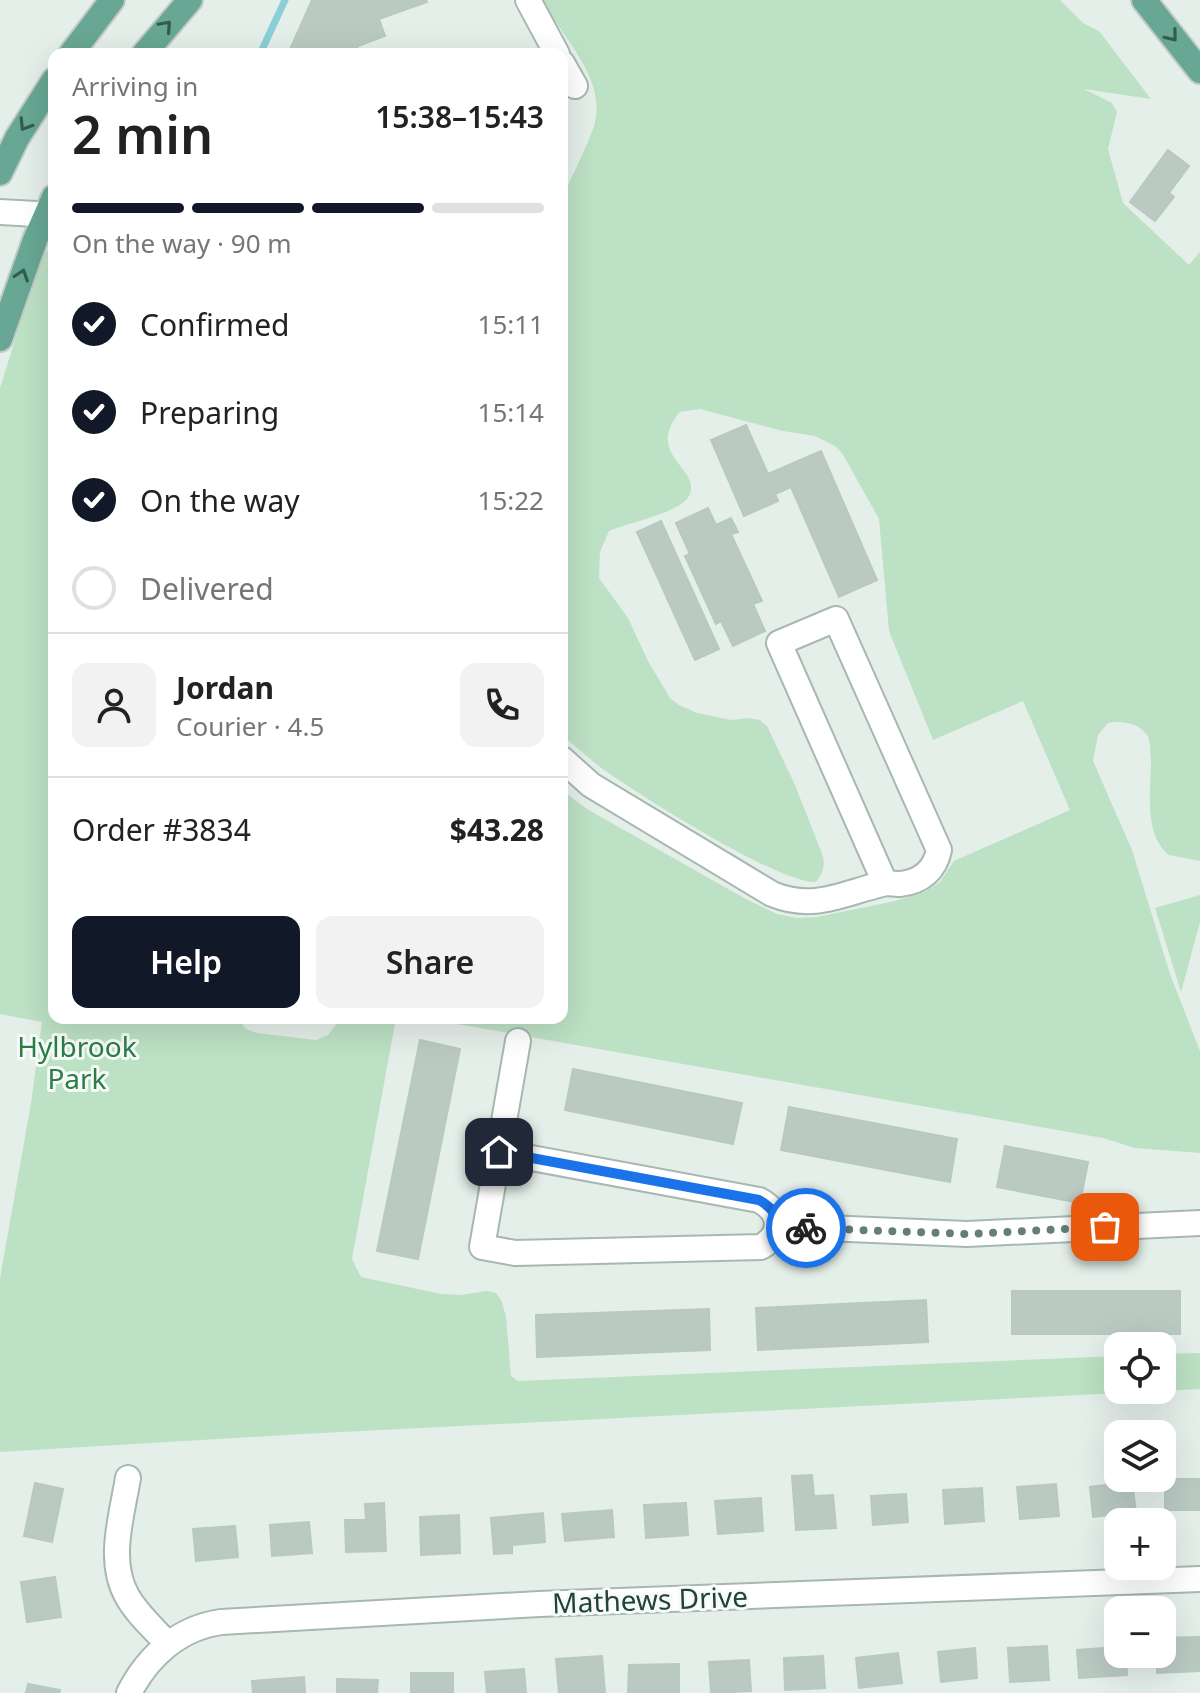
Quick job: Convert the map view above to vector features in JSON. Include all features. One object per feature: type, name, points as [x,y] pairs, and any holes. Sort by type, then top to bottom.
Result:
[{"type":"main road","points":[[76,48],[112,0]]},
{"type":"main road","points":[[149,48],[190,0]]},
{"type":"main road","points":[[1144,0],[1200,71]]},
{"type":"main road","points":[[0,173],[17,138],[48,89]]},
{"type":"main road","points":[[0,339],[48,216]]},
{"type":"street","points":[[528,0],[554,48]]},
{"type":"street","points":[[568,74],[575,86]]},
{"type":"street","points":[[0,212],[48,208]]},
{"type":"street","points":[[568,764],[591,785],[784,899],[800,902],[827,900],[885,883],[909,883],[924,877],[935,863],[939,850],[836,619],[779,643],[885,883]]},
{"type":"street","points":[[499,1152],[759,1200],[776,1215],[778,1226],[771,1241],[761,1247],[515,1253],[482,1247],[518,1041]]},
{"type":"street","points":[[778,1226],[967,1234],[1200,1223]]},
{"type":"street","points":[[128,1478],[117,1547],[120,1579],[128,1598],[168,1644]]},
{"type":"street","name":"Mathews Drive","points":[[129,1693],[147,1666],[168,1644],[189,1630],[221,1622],[555,1603],[1200,1579]]},
{"type":"green space","points":[[542,0],[1060,0],[1083,23],[1099,31],[1151,99],[1084,89],[1112,103],[1117,112],[1108,149],[1123,203],[1189,265],[1200,252],[1200,861],[1169,855],[1155,836],[1150,811],[1150,744],[1144,731],[1129,723],[1108,723],[1098,735],[1093,761],[1132,850],[1170,974],[1200,1051],[1200,1153],[1135,1148],[1103,1138],[457,1024],[568,1024],[568,795],[587,809],[744,898],[777,914],[797,918],[817,917],[924,892],[940,882],[954,861],[1070,810],[1023,701],[933,740],[889,631],[879,519],[842,453],[815,436],[783,431],[700,409],[680,412],[670,427],[668,439],[670,450],[691,486],[689,496],[675,508],[609,531],[600,552],[599,578],[628,618],[670,698],[697,713],[731,720],[760,720],[767,726],[821,851],[824,864],[821,874],[816,882],[798,879],[744,855],[628,786],[568,741],[568,185],[593,129],[597,111],[590,77]]},
{"type":"green space","name":"Hylbrook Park","points":[[48,250],[48,1024],[242,1024],[257,1033],[316,1040],[328,1035],[336,1024],[395,1024],[352,1259],[361,1277],[441,1294],[496,1293],[506,1316],[511,1376],[518,1381],[1104,1357],[1104,1394],[0,1452],[0,1278],[42,1022],[0,1014],[0,388],[41,257]]},
{"type":"green space","points":[[1200,895],[1200,922],[1181,992],[1155,908]]},
{"type":"green space","points":[[1200,1353],[1200,1389],[1176,1390],[1176,1354]]},
{"type":"building","points":[[312,0],[427,2],[379,19],[385,36],[357,48],[291,48]]},
{"type":"building","points":[[1168,150],[1189,166],[1169,193],[1174,197],[1155,221],[1130,202]]},
{"type":"building","points":[[746,425],[768,474],[821,451],[877,580],[839,597],[791,487],[775,494],[778,501],[744,516],[711,440]]},
{"type":"building","points":[[708,508],[716,525],[731,518],[738,532],[731,534],[762,601],[753,604],[765,631],[733,646],[721,621],[716,624],[685,556],[690,554],[676,523]]},
{"type":"building","points":[[661,521],[719,649],[695,660],[637,532]]},
{"type":"building","points":[[420,1040],[460,1049],[418,1259],[377,1251]]},
{"type":"building","points":[[573,1069],[742,1103],[733,1144],[565,1110]]},
{"type":"building","points":[[789,1107],[957,1139],[950,1182],[781,1150]]},
{"type":"building","points":[[1005,1146],[1088,1162],[1080,1203],[997,1187]]},
{"type":"building","points":[[1012,1291],[1180,1291],[1180,1334],[1012,1334]]},
{"type":"building","points":[[926,1300],[928,1342],[758,1350],[756,1308]]},
{"type":"building","points":[[709,1309],[710,1350],[537,1357],[536,1315]]},
{"type":"building","points":[[812,1475],[814,1496],[833,1495],[836,1528],[796,1530],[792,1476]]},
{"type":"building","points":[[1176,1479],[1200,1479],[1200,1510],[1165,1508],[1165,1492],[1176,1492]]},
{"type":"building","points":[[35,1483],[63,1489],[52,1542],[24,1536]]},
{"type":"building","points":[[1056,1484],[1059,1516],[1020,1519],[1017,1487]]},
{"type":"building","points":[[1104,1485],[1104,1492],[1133,1492],[1135,1508],[1104,1508],[1104,1516],[1093,1517],[1090,1487]]},
{"type":"building","points":[[982,1488],[984,1521],[945,1524],[943,1490]]},
{"type":"building","points":[[906,1494],[908,1522],[873,1525],[871,1496]]},
{"type":"building","points":[[761,1498],[763,1531],[718,1534],[715,1501]]},
{"type":"building","points":[[384,1503],[386,1551],[346,1552],[345,1520],[366,1520],[365,1504]]},
{"type":"building","points":[[686,1503],[688,1535],[646,1538],[644,1505]]},
{"type":"building","points":[[612,1510],[614,1537],[565,1541],[562,1514]]},
{"type":"building","points":[[543,1513],[545,1542],[512,1545],[512,1553],[494,1554],[491,1518]]},
{"type":"building","points":[[459,1515],[460,1553],[421,1555],[420,1517]]},
{"type":"building","points":[[309,1522],[312,1553],[272,1556],[270,1525]]},
{"type":"building","points":[[235,1526],[238,1557],[196,1561],[193,1529]]},
{"type":"building","points":[[55,1577],[61,1617],[27,1622],[21,1582]]},
{"type":"building","points":[[1200,1637],[1200,1671],[1157,1673],[1157,1668],[1176,1668],[1176,1638]]},
{"type":"building","points":[[1047,1646],[1049,1680],[1010,1682],[1008,1648]]},
{"type":"building","points":[[975,1648],[977,1678],[941,1682],[938,1652]]},
{"type":"building","points":[[1104,1648],[1104,1668],[1127,1668],[1127,1675],[1079,1678],[1077,1650]]},
{"type":"building","points":[[898,1653],[902,1683],[859,1688],[856,1658]]},
{"type":"building","points":[[602,1656],[605,1693],[559,1693],[556,1659]]},
{"type":"building","points":[[823,1656],[825,1688],[785,1690],[784,1658]]},
{"type":"building","points":[[749,1660],[751,1691],[711,1693],[709,1662]]},
{"type":"building","points":[[679,1664],[679,1693],[628,1693],[629,1665]]},
{"type":"building","points":[[524,1669],[526,1693],[487,1693],[485,1672]]},
{"type":"building","points":[[411,1673],[453,1673],[453,1693],[411,1693]]},
{"type":"building","points":[[304,1677],[305,1693],[253,1693],[252,1681]]},
{"type":"building","points":[[337,1679],[378,1680],[377,1693],[337,1693]]},
{"type":"building","points":[[28,1684],[60,1690],[59,1693],[26,1693]]},
{"type":"waterway","points":[[263,48],[285,0]]},
{"type":"way so far","points":[[806,1228],[967,1234],[1105,1227]]},
{"type":"route","points":[[499,1152],[759,1200],[776,1215],[778,1226],[806,1228]]}]
